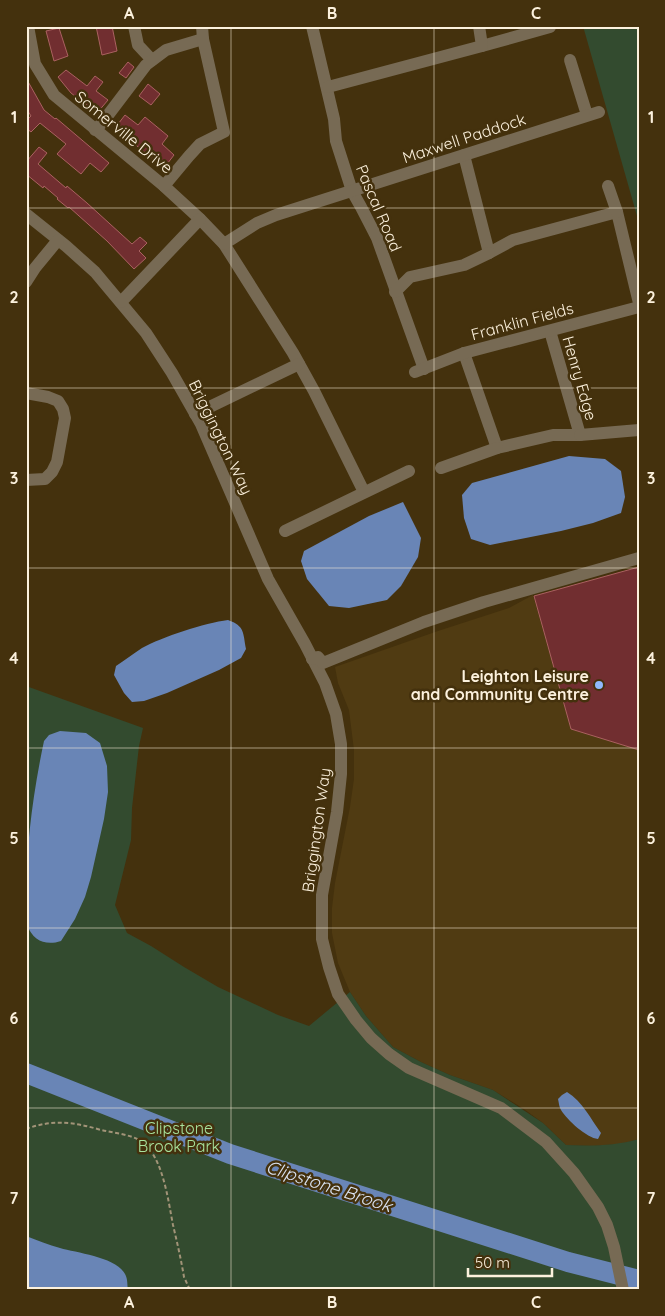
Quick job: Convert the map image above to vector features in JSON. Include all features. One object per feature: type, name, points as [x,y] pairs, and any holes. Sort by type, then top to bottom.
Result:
[{"type":"street","name":"Somerville Drive","points":[[28,26],[31,65],[54,95],[164,186],[224,244],[293,353],[364,492]]},
{"type":"street","points":[[134,26],[138,45],[152,60]]},
{"type":"street","points":[[164,186],[200,144],[224,132],[202,26]]},
{"type":"street","name":"Pascal Road","points":[[312,26],[328,87],[336,141],[352,192],[362,207],[376,238],[420,371]]},
{"type":"street","points":[[479,26],[482,46]]},
{"type":"street","points":[[328,87],[550,27]]},
{"type":"street","points":[[95,130],[146,65],[166,50],[204,39]]},
{"type":"street","name":"Maxwell Paddock","points":[[224,244],[257,223],[276,215],[593,114],[570,60]]},
{"type":"street","points":[[464,155],[489,253]]},
{"type":"street","points":[[608,186],[639,303]]},
{"type":"street","points":[[395,292],[410,277],[464,265],[513,240],[616,212]]},
{"type":"street","name":"Briggington Way","points":[[26,214],[94,272],[146,333],[195,414],[268,579],[325,683],[336,714],[341,744],[341,774],[337,812],[322,895],[322,939],[338,994],[371,1038],[389,1054],[409,1068],[501,1108],[546,1142],[591,1195],[607,1225],[614,1247],[623,1290]]},
{"type":"street","points":[[121,302],[200,219]]},
{"type":"street","points":[[26,282],[58,240]]},
{"type":"street","name":"Franklin Fields","points":[[420,371],[464,352],[639,307]]},
{"type":"street","name":"Henry Edge","points":[[550,331],[580,435]]},
{"type":"street","points":[[464,352],[497,448]]},
{"type":"street","points":[[195,414],[299,364]]},
{"type":"street","points":[[26,393],[58,401],[63,409],[65,418],[57,462],[52,472],[45,479],[26,480]]},
{"type":"street","name":"Henry Edge","points":[[441,468],[497,448],[553,435],[580,435],[639,430]]},
{"type":"street","points":[[285,531],[409,471]]},
{"type":"street","points":[[312,659],[318,657],[323,663],[424,622],[484,602],[639,558]]},
{"type":"path","points":[[26,1129],[55,1122],[89,1126],[140,1141],[146,1146],[152,1153],[164,1181],[184,1277],[190,1290]]},
{"type":"shaded area","points":[[533,595],[571,729],[639,750],[639,1139],[621,1144],[566,1145],[543,1123],[493,1090],[450,1075],[393,1047],[366,1016],[350,992],[338,963],[332,933],[335,883],[354,779],[354,750],[349,710],[338,683],[335,667],[509,608]]},
{"type":"green space","points":[[583,26],[639,26],[639,223]]},
{"type":"green space","name":"Clipstone Brook Park","points":[[26,686],[143,728],[139,746],[132,808],[131,840],[115,905],[127,933],[218,987],[278,1015],[309,1026],[350,992],[366,1016],[393,1047],[450,1075],[493,1090],[543,1123],[566,1145],[602,1145],[639,1139],[639,1287],[626,1282],[620,1290],[26,1290]]},
{"type":"water","points":[[569,456],[605,459],[621,471],[625,497],[621,513],[593,523],[561,531],[490,545],[471,539],[464,518],[462,495],[472,483]]},
{"type":"water","points":[[403,502],[421,538],[418,557],[401,586],[387,600],[349,608],[329,606],[307,579],[301,561],[304,551],[369,516]]},
{"type":"water","points":[[228,620],[238,625],[242,631],[246,649],[241,658],[219,670],[144,701],[132,702],[124,693],[114,675],[116,666],[142,648],[161,639],[196,627]]},
{"type":"water","points":[[60,731],[86,733],[100,743],[107,766],[108,792],[104,819],[85,897],[75,919],[61,941],[50,943],[36,938],[27,925],[25,915],[26,878],[31,820],[44,741],[49,735]]},
{"type":"water","points":[[567,1092],[582,1105],[601,1133],[598,1139],[593,1138],[578,1128],[561,1110],[558,1099]]},
{"type":"water","points":[[26,1236],[56,1247],[96,1256],[113,1263],[125,1274],[128,1290],[26,1290]]},
{"type":"building","points":[[96,26],[112,26],[117,51],[102,55]]},
{"type":"building","points":[[59,28],[68,56],[54,61],[46,31]]},
{"type":"building","points":[[128,62],[134,67],[126,78],[119,73]]},
{"type":"building","points":[[66,70],[87,86],[95,76],[103,82],[96,91],[108,100],[97,113],[71,93],[58,77]]},
{"type":"building","points":[[26,78],[44,110],[109,163],[101,172],[90,163],[81,174],[57,154],[66,144],[40,123],[31,132],[26,128],[26,121],[31,116],[26,108]]},
{"type":"building","points":[[148,84],[160,94],[151,105],[139,96]]},
{"type":"building","points":[[125,115],[138,125],[145,117],[168,136],[162,144],[174,155],[164,168],[115,128]]},
{"type":"building","points":[[39,147],[47,153],[38,164],[87,203],[132,244],[140,237],[147,243],[139,251],[146,258],[134,269],[107,241],[69,207],[26,174],[26,162]]},
{"type":"building","name":"Leighton Leisure and Community Centre","points":[[639,567],[639,750],[571,729],[534,596]]},
{"type":"waterway","name":"Clipstone Brook","points":[[26,1073],[230,1154],[568,1262],[639,1280]]},
{"type":"place","name":"Leighton Leisure and Community Centre","points":[[599,685]]}]
